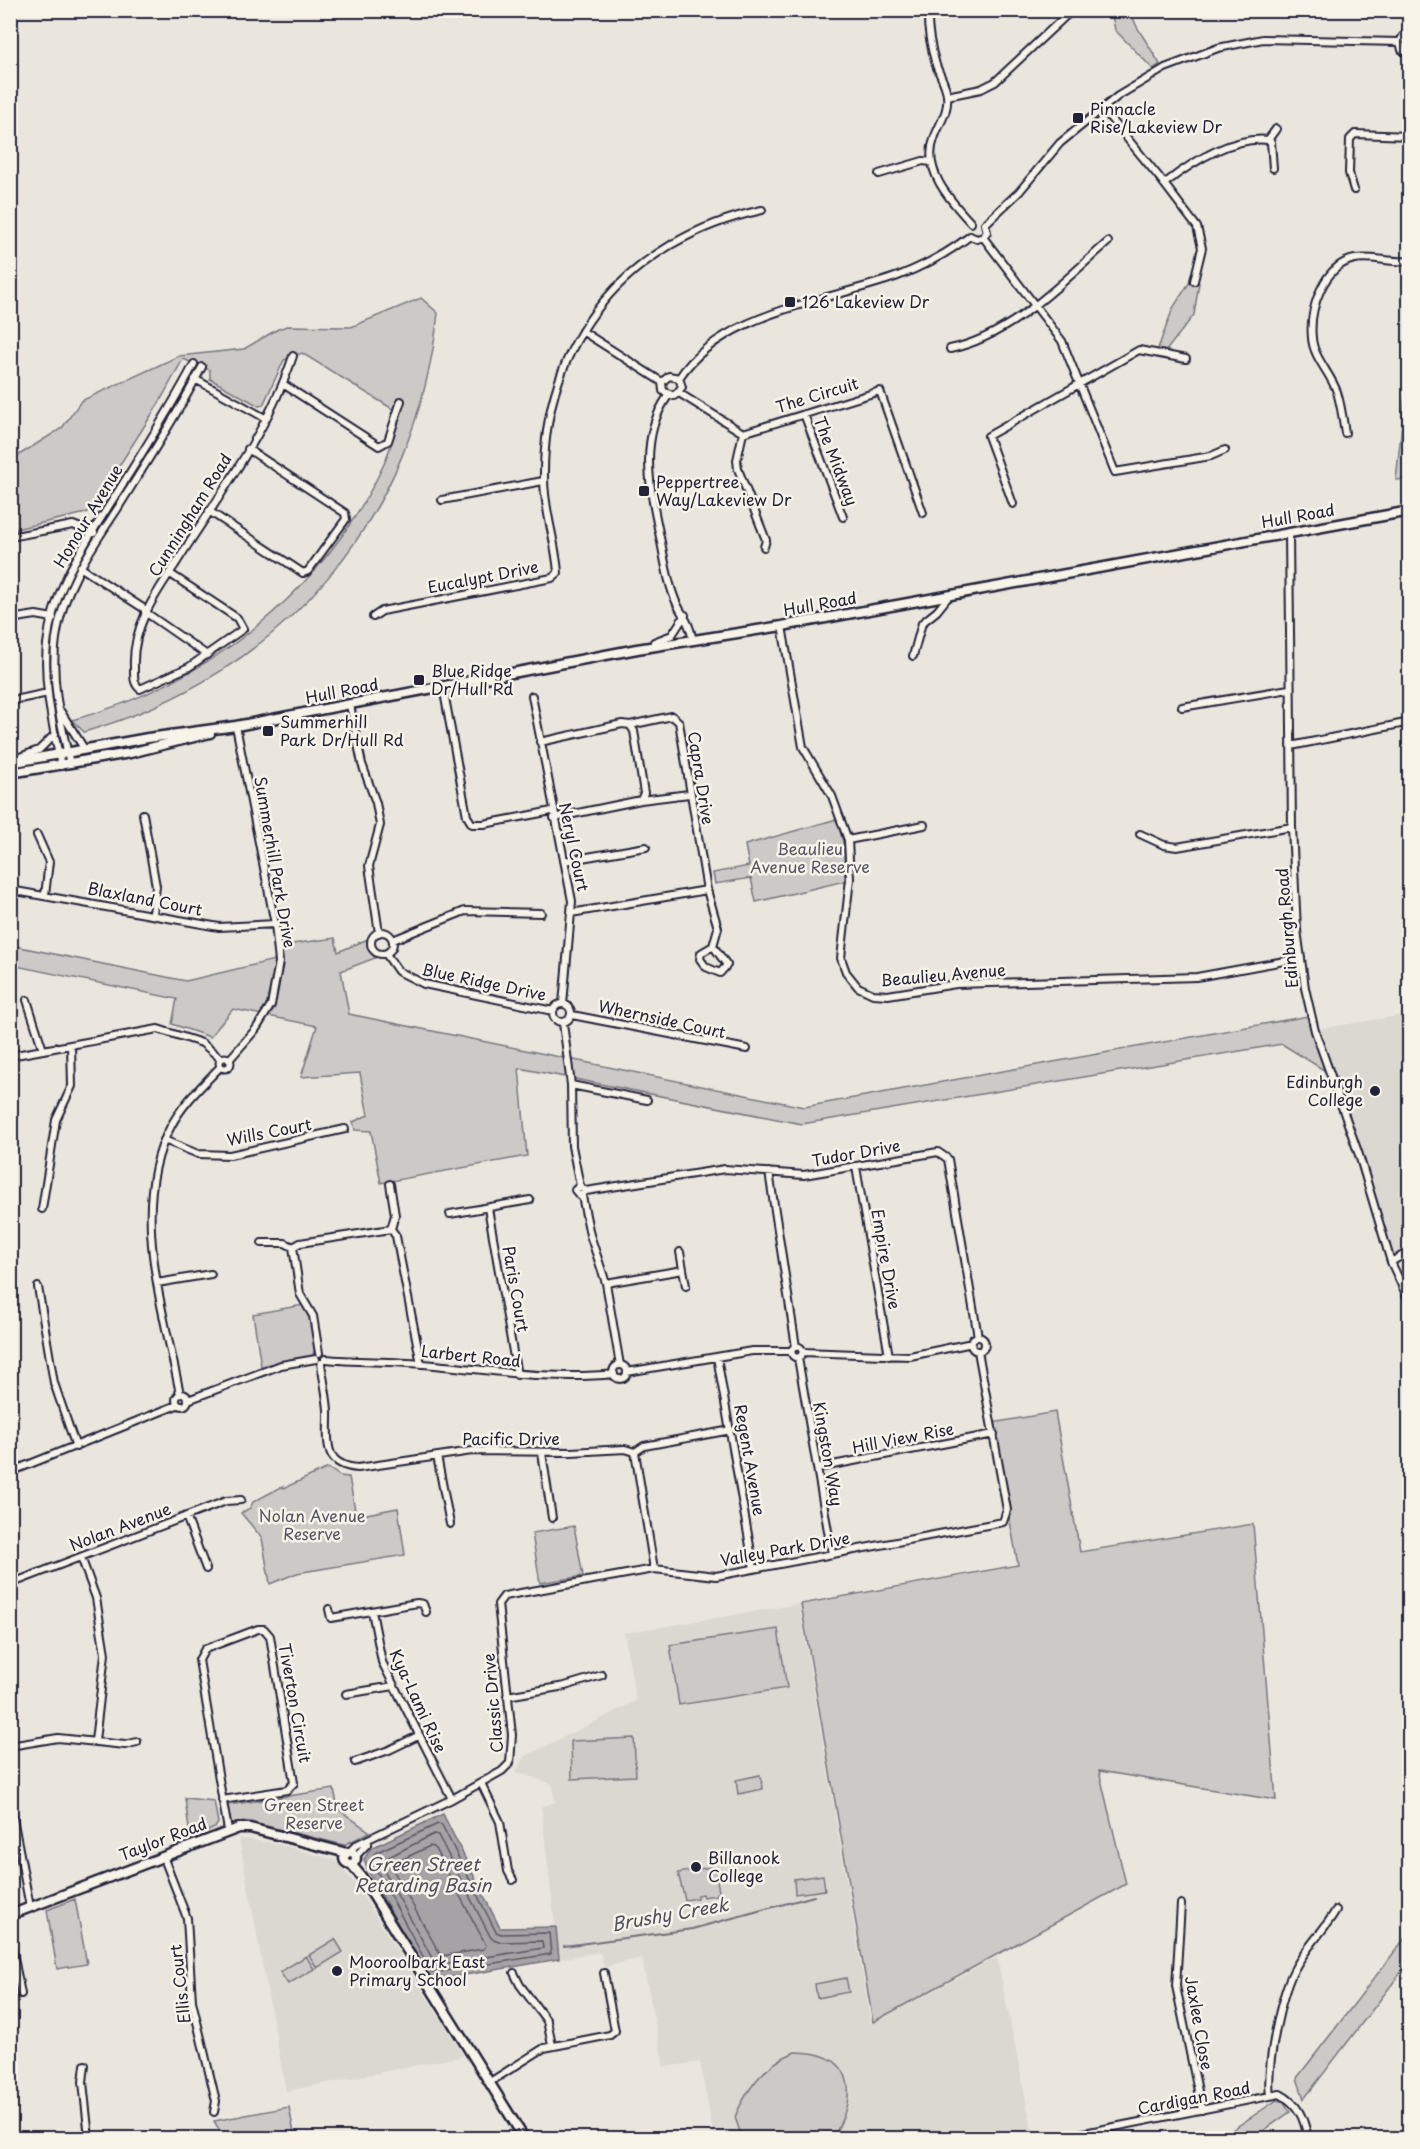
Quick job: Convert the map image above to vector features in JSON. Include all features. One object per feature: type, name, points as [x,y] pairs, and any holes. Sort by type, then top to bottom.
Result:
[{"type":"main road","name":"Hull Road","points":[[10,761],[236,726],[637,649],[782,626],[1410,512]]},
{"type":"main road","name":"Hull Road","points":[[10,773],[130,753],[236,726]]},
{"type":"main road","name":"Taylor Road","points":[[10,1915],[228,1830],[250,1828],[350,1857]]},
{"type":"main road","points":[[350,1857],[524,2139]]},
{"type":"street","points":[[928,10],[936,65],[947,96],[946,112],[932,144],[932,162],[935,174],[951,202],[971,223]]},
{"type":"street","points":[[947,96],[981,89],[995,82],[1072,10]]},
{"type":"street","points":[[1410,34],[1403,36],[1400,42],[1402,50],[1410,53]]},
{"type":"street","points":[[985,224],[1019,192],[1060,143],[1118,96],[1165,68],[1243,42],[1276,38],[1400,42]]},
{"type":"street","points":[[1410,60],[1410,95]]},
{"type":"street","points":[[1103,109],[1189,216],[1201,238],[1202,258],[1194,281]]},
{"type":"street","points":[[1268,140],[1276,129]]},
{"type":"street","points":[[1354,190],[1349,173],[1350,139],[1355,134],[1410,136]]},
{"type":"street","points":[[1164,184],[1187,167],[1222,150],[1255,140],[1268,140]]},
{"type":"street","points":[[1268,140],[1273,168]]},
{"type":"street","points":[[879,174],[924,161],[932,162]]},
{"type":"street","name":"Eucalypt Drive","points":[[373,617],[382,611],[552,578],[558,573],[543,481],[548,421],[553,395],[570,349],[610,292],[638,266],[698,229],[762,210]]},
{"type":"street","points":[[978,220],[985,224],[987,232],[983,237],[977,239],[970,236],[968,229],[971,223],[978,220]]},
{"type":"street","points":[[679,378],[695,357],[728,332],[899,276],[940,256],[970,236]]},
{"type":"street","points":[[983,237],[1062,341],[1115,472],[1211,456],[1225,450]]},
{"type":"street","points":[[950,349],[980,341],[999,331],[1108,242]]},
{"type":"street","points":[[1344,433],[1336,391],[1312,340],[1312,323],[1323,284],[1331,272],[1354,259],[1410,261]]},
{"type":"street","points":[[582,332],[662,382]]},
{"type":"street","points":[[1013,504],[988,436],[1139,350],[1186,359]]},
{"type":"street","name":"Cunningham Road","points":[[207,655],[142,689],[135,685],[133,661],[138,633],[146,611],[248,449],[283,384],[293,356]]},
{"type":"street","name":"Honour Avenue","points":[[66,765],[55,734],[48,693],[46,659],[51,617],[67,574],[194,364]]},
{"type":"street","name":"Honour Avenue","points":[[63,754],[55,652],[59,619],[80,567],[202,367]]},
{"type":"street","points":[[188,376],[265,417]]},
{"type":"street","points":[[662,382],[669,376],[679,378]]},
{"type":"street","points":[[679,378],[682,384],[679,393]]},
{"type":"street","points":[[662,382],[663,391],[668,396]]},
{"type":"street","points":[[283,384],[379,446],[388,441],[402,401]]},
{"type":"street","name":"The Circuit","points":[[743,433],[880,391],[922,513]]},
{"type":"street","points":[[693,641],[685,615],[677,605],[666,567],[648,480],[651,441],[656,421],[668,396],[679,393],[743,433],[736,460],[766,540],[765,548]]},
{"type":"street","name":"The Midway","points":[[804,414],[843,517]]},
{"type":"street","points":[[209,511],[303,573],[308,571],[346,519],[345,513],[248,449]]},
{"type":"street","points":[[442,500],[543,481]]},
{"type":"street","points":[[10,537],[73,525],[99,536]]},
{"type":"street","name":"Edinburgh Road","points":[[1289,533],[1292,827],[1301,958],[1315,1031],[1359,1155],[1391,1262],[1410,1303]]},
{"type":"street","points":[[80,567],[207,655],[242,631],[242,623],[169,573]]},
{"type":"street","points":[[913,656],[922,623],[937,611],[949,596]]},
{"type":"street","points":[[10,619],[36,615],[59,619]]},
{"type":"street","points":[[637,649],[668,639],[685,615]]},
{"type":"street","name":"Beaulieu Avenue","points":[[782,626],[803,747],[832,796],[848,840],[850,879],[842,958],[851,981],[873,994],[888,995],[956,984],[1197,977],[1301,958]]},
{"type":"street","points":[[443,687],[467,816],[472,824],[553,815],[689,794]]},
{"type":"street","points":[[1182,707],[1289,689]]},
{"type":"street","points":[[10,701],[48,693]]},
{"type":"street","name":"Neryl Court","points":[[532,696],[553,815],[572,902],[563,1004]]},
{"type":"street","points":[[350,705],[362,764],[376,803],[380,825],[369,866],[379,933]]},
{"type":"street","points":[[59,709],[85,750]]},
{"type":"street","name":"Capra Drive","points":[[630,725],[668,716],[677,719],[706,890],[718,928],[713,946]]},
{"type":"street","points":[[1291,746],[1410,722]]},
{"type":"street","points":[[540,742],[622,724],[630,725],[634,731],[644,793],[641,800]]},
{"type":"street","name":"Summerhill Park Drive","points":[[180,1394],[158,1283],[150,1206],[153,1172],[164,1140],[178,1114],[223,1062],[256,1029],[273,998],[279,962],[275,924],[236,726]]},
{"type":"street","points":[[10,761],[39,750],[55,734]]},
{"type":"street","points":[[143,814],[156,886],[153,914]]},
{"type":"street","points":[[848,840],[924,825]]},
{"type":"street","points":[[1140,834],[1164,845],[1177,847],[1292,827]]},
{"type":"street","points":[[37,835],[49,862],[45,895]]},
{"type":"street","points":[[564,861],[646,847]]},
{"type":"street","name":"Blaxland Court","points":[[10,890],[219,927],[275,924]]},
{"type":"street","points":[[571,913],[706,890]]},
{"type":"street","points":[[393,940],[465,912],[541,913]]},
{"type":"street","points":[[379,933],[389,934],[393,940],[391,950],[386,954],[379,954],[372,946],[372,939],[379,933]]},
{"type":"street","points":[[713,946],[727,965],[720,973],[706,967],[700,959],[701,953],[713,946]]},
{"type":"street","name":"Blue Ridge Drive","points":[[386,954],[398,971],[410,980],[553,1011]]},
{"type":"street","points":[[27,1000],[43,1050]]},
{"type":"street","points":[[563,1023],[555,1019],[553,1011],[559,1004],[570,1007],[572,1014],[563,1023],[564,1046],[571,1085],[572,1146],[583,1191],[590,1235],[606,1283],[620,1365]]},
{"type":"street","name":"Whernside Court","points":[[572,1014],[747,1048]]},
{"type":"street","points":[[10,1056],[158,1029],[202,1043],[223,1062]]},
{"type":"street","points":[[42,1209],[56,1120],[72,1086],[70,1045]]},
{"type":"street","points":[[571,1085],[647,1100]]},
{"type":"street","name":"Wills Court","points":[[164,1140],[198,1154],[230,1155],[345,1129]]},
{"type":"street","name":"Tudor Drive","points":[[583,1191],[725,1169],[804,1176],[938,1152],[948,1159],[978,1337]]},
{"type":"street","name":"Empire Drive","points":[[856,1167],[889,1356]]},
{"type":"street","points":[[769,1172],[794,1349],[792,1356],[798,1358],[803,1352]]},
{"type":"street","points":[[390,1184],[395,1215],[392,1229],[396,1236],[421,1364]]},
{"type":"street","points":[[450,1214],[530,1200]]},
{"type":"street","name":"Paris Court","points":[[488,1208],[518,1375]]},
{"type":"street","points":[[293,1247],[300,1243],[392,1229]]},
{"type":"street","points":[[262,1243],[285,1244],[293,1247]]},
{"type":"street","points":[[293,1247],[300,1294],[313,1316],[320,1358]]},
{"type":"street","points":[[1391,1262],[1410,1251]]},
{"type":"street","points":[[680,1252],[686,1286]]},
{"type":"street","points":[[606,1283],[683,1270]]},
{"type":"street","points":[[158,1283],[211,1274]]},
{"type":"street","points":[[38,1287],[54,1383],[76,1447]]},
{"type":"street","points":[[620,1365],[615,1367],[614,1374],[621,1378],[627,1372],[752,1351],[794,1349],[803,1352],[910,1356],[972,1342],[978,1337],[985,1344],[978,1351]]},
{"type":"street","points":[[972,1342],[973,1347],[978,1351],[994,1434]]},
{"type":"street","name":"Regent Avenue","points":[[717,1357],[754,1569]]},
{"type":"street","name":"Larbert Road","points":[[188,1400],[281,1365],[320,1358],[421,1364],[518,1375],[576,1378],[614,1374]]},
{"type":"street","name":"Pacific Drive","points":[[320,1358],[328,1410],[326,1434],[329,1450],[336,1461],[346,1467],[358,1468],[472,1451],[542,1453],[625,1449],[635,1452]]},
{"type":"street","name":"Kingston Way","points":[[798,1358],[832,1554]]},
{"type":"street","points":[[620,1365],[625,1367],[627,1372]]},
{"type":"street","points":[[10,1472],[177,1405],[184,1406],[188,1400],[186,1395],[180,1394],[176,1398],[177,1405]]},
{"type":"street","points":[[654,1569],[635,1452],[644,1446],[731,1430]]},
{"type":"street","name":"Hill View Rise","points":[[817,1468],[994,1434]]},
{"type":"street","name":"Valley Park Drive","points":[[498,1604],[500,1599],[508,1595],[654,1569],[706,1576],[997,1525],[1007,1516],[994,1434]]},
{"type":"street","points":[[542,1453],[552,1518]]},
{"type":"street","points":[[437,1456],[450,1524]]},
{"type":"street","name":"Nolan Avenue","points":[[10,1584],[226,1501],[241,1500]]},
{"type":"street","points":[[186,1516],[206,1569]]},
{"type":"street","points":[[81,1557],[96,1598],[105,1654],[95,1742]]},
{"type":"street","points":[[329,1609],[331,1618],[417,1603],[423,1604],[426,1612]]},
{"type":"street","name":"Classic Drive","points":[[481,1783],[502,1771],[512,1757],[498,1604]]},
{"type":"street","name":"Kya-Lami Rise","points":[[372,1611],[380,1654],[418,1736],[452,1799]]},
{"type":"street","name":"Tiverton Circuit","points":[[222,1800],[287,1790],[294,1783],[270,1636],[264,1629],[258,1629],[205,1649],[199,1656],[222,1800],[228,1830]]},
{"type":"street","points":[[507,1696],[565,1686],[602,1675]]},
{"type":"street","points":[[346,1694],[394,1686]]},
{"type":"street","points":[[355,1762],[389,1750],[418,1736]]},
{"type":"street","points":[[10,1746],[58,1738],[125,1745],[137,1742]]},
{"type":"street","points":[[350,1857],[356,1845],[481,1783],[500,1822],[508,1871],[513,1880]]},
{"type":"street","points":[[10,1802],[30,1907]]},
{"type":"street","name":"Ellis Court","points":[[164,1856],[187,1918],[192,2001],[216,2101],[214,2112]]},
{"type":"street","name":"Jaxlee Close","points":[[1181,1904],[1176,1986],[1202,2110]]},
{"type":"street","points":[[1270,2096],[1270,2071],[1284,1995],[1300,1959],[1317,1939],[1336,1910]]},
{"type":"street","points":[[10,1936],[21,1994]]},
{"type":"street","points":[[514,1972],[520,1985],[547,2020],[552,2045]]},
{"type":"street","points":[[490,2082],[552,2045],[610,2035],[615,2031],[604,1973]]},
{"type":"street","points":[[85,2064],[83,2082],[89,2139]]},
{"type":"street","name":"Cardigan Road","points":[[1059,2139],[1280,2094],[1292,2100],[1300,2112],[1308,2139]]},
{"type":"shaded area","name":"Edinburgh College","points":[[1409,1014],[1409,1248],[1394,1262],[1363,1154],[1318,1029]]},
{"type":"shaded area","points":[[1409,1259],[1409,1300],[1396,1271]]},
{"type":"shaded area","name":"Billanook College","points":[[799,1604],[871,2024],[997,1957],[1033,2135],[1017,2138],[714,2138],[700,2062],[664,2067],[642,1958],[604,1967],[600,1952],[559,1959],[541,1807],[555,1802],[552,1784],[516,1772],[524,1757],[636,1701],[624,1633]]},
{"type":"shaded area","name":"Mooroolbark East Primary School","points":[[239,1838],[278,1844],[335,1860],[356,1885],[464,2056],[286,2091]]},
{"type":"green space","points":[[1111,11],[1130,11],[1160,64],[1153,69],[1115,30]]},
{"type":"green space","points":[[1189,283],[1199,283],[1194,315],[1165,352],[1157,351],[1173,308]]},
{"type":"green space","points":[[421,298],[438,313],[425,388],[401,457],[369,521],[327,578],[278,629],[220,671],[155,706],[84,732],[72,720],[122,704],[170,683],[215,657],[295,592],[329,553],[359,511],[384,464],[402,412],[391,408],[302,353],[284,360],[263,405],[259,406],[210,379],[210,370],[183,359],[159,403],[91,510],[86,513],[11,530],[11,460],[62,428],[81,401],[179,356],[244,349],[287,326],[351,327]]},
{"type":"green space","points":[[1409,358],[1409,479],[1396,480]]},
{"type":"green space","name":"Beaulieu Avenue Reserve","points":[[837,819],[844,846],[845,881],[756,902],[751,878],[715,884],[713,873],[749,866],[745,845]]},
{"type":"green space","points":[[335,938],[338,952],[368,939],[368,950],[375,958],[341,971],[349,1014],[804,1107],[1308,1016],[1327,1072],[1282,1044],[802,1124],[519,1068],[527,1156],[381,1183],[371,1131],[355,1130],[353,1122],[368,1115],[360,1073],[301,1077],[317,1026],[233,1009],[210,1037],[172,1024],[177,999],[11,965],[10,945],[186,981],[279,959],[278,946]]},
{"type":"green space","points":[[303,1305],[315,1337],[312,1356],[261,1366],[253,1314]]},
{"type":"green space","points":[[1055,1412],[1080,1552],[1253,1524],[1276,1800],[1099,1771],[1126,1884],[873,2022],[801,1604],[1018,1565],[992,1423]]},
{"type":"green space","name":"Nolan Avenue Reserve","points":[[328,1468],[340,1476],[349,1477],[356,1516],[398,1508],[405,1555],[297,1573],[270,1584],[262,1538],[241,1513],[250,1508],[253,1502],[283,1486],[284,1488]]},
{"type":"green space","points":[[574,1526],[583,1576],[540,1583],[532,1533]]},
{"type":"green space","points":[[778,1629],[787,1688],[679,1705],[670,1645]]},
{"type":"green space","points":[[634,1738],[636,1776],[572,1779],[571,1741]]},
{"type":"green space","points":[[760,1775],[763,1789],[738,1794],[736,1780]]},
{"type":"green space","name":"Green Street Reserve","points":[[334,1789],[338,1809],[370,1832],[344,1845],[266,1826],[231,1824],[228,1805]]},
{"type":"green space","points":[[185,1798],[214,1801],[218,1823],[215,1828],[190,1837]]},
{"type":"green space","points":[[715,1868],[719,1892],[716,1895],[703,1897],[702,1894],[697,1895],[697,1898],[685,1900],[678,1873]]},
{"type":"green space","points":[[823,1875],[825,1890],[795,1894],[794,1879]]},
{"type":"green space","points":[[75,1899],[87,1964],[57,1969],[47,1910]]},
{"type":"green space","points":[[1409,1933],[1409,1962],[1304,2099],[1297,2078]]},
{"type":"green space","points":[[335,1939],[343,1952],[317,1968],[309,1955]]},
{"type":"green space","points":[[306,1956],[314,1969],[288,1984],[280,1972]]},
{"type":"green space","points":[[846,1978],[849,1992],[817,1998],[815,1984]]},
{"type":"green space","points":[[795,2052],[814,2054],[829,2059],[839,2066],[846,2076],[847,2103],[835,2134],[831,2138],[742,2138],[735,2117],[745,2096],[766,2070]]},
{"type":"green space","points":[[1277,2100],[1284,2102],[1290,2112],[1253,2138],[1220,2138]]},
{"type":"green space","points":[[289,2107],[295,2138],[224,2138],[214,2121]]},
{"type":"water","name":"Green Street Retarding Basin","points":[[443,1814],[500,1928],[556,1927],[559,1959],[430,1981],[368,1871],[364,1859],[371,1848]]},
{"type":"waterway","name":"Brushy Creek","points":[[564,1946],[692,1929],[814,1896]]},
{"type":"place","name":"Pinnacle Rise/Lakeview Dr","points":[[1078,118]]},
{"type":"place","name":"126 Lakeview Dr","points":[[790,302]]},
{"type":"place","name":"Peppertree Way/Lakeview Dr","points":[[644,491]]},
{"type":"place","name":"Blue Ridge Dr/Hull Rd","points":[[419,680]]},
{"type":"place","name":"Summerhill Park Dr/Hull Rd","points":[[268,731]]},
{"type":"place","name":"Edinburgh College","points":[[1375,1091]]},
{"type":"place","name":"Billanook College","points":[[696,1867]]},
{"type":"place","name":"Mooroolbark East Primary School","points":[[337,1971]]}]
